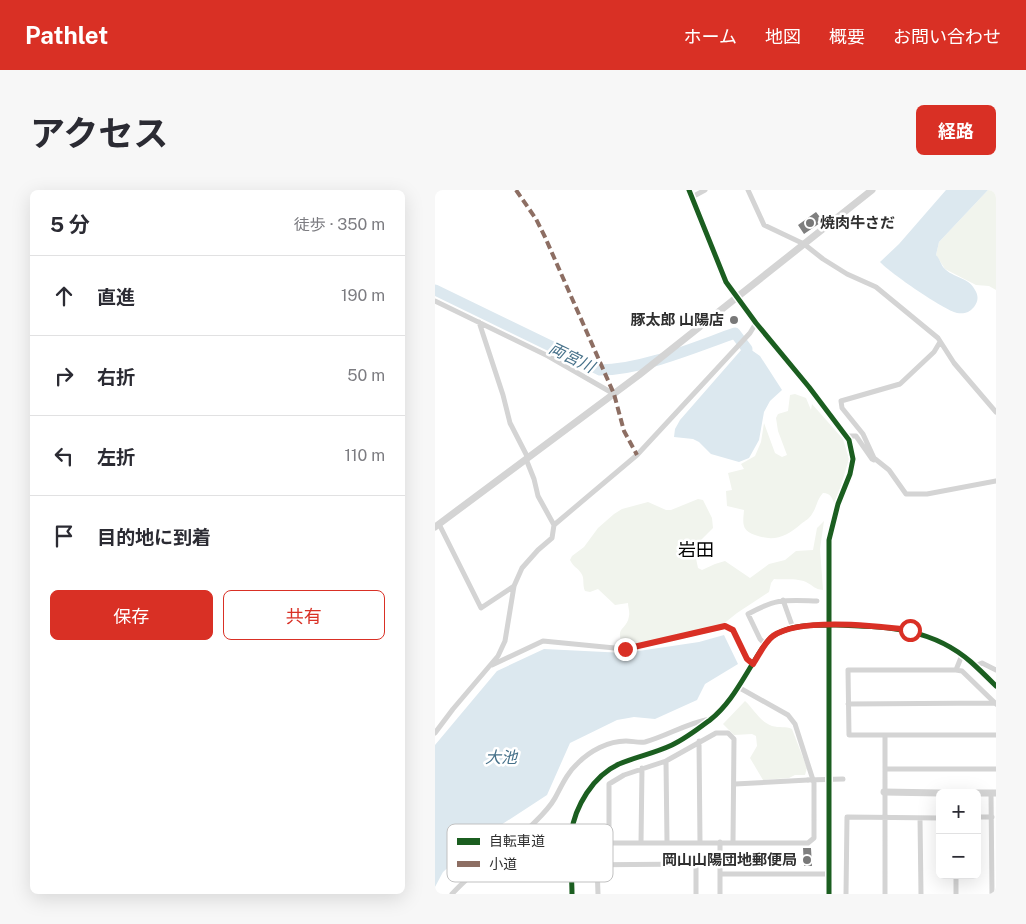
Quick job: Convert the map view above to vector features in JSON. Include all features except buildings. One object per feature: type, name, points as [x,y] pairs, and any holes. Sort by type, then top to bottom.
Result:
[{"type":"street","points":[[705,190],[691,193],[726,282],[756,323],[849,440],[853,459],[850,474],[838,504],[829,540],[829,894]]},
{"type":"street","points":[[747,190],[764,225],[804,244],[847,274],[876,287],[938,338],[954,363],[996,412]]},
{"type":"street","points":[[514,586],[481,608],[437,526],[695,332],[736,297],[872,190]]},
{"type":"street","points":[[435,301],[548,356],[614,394]]},
{"type":"street","points":[[435,732],[498,656],[505,641],[514,586],[522,568],[537,550],[552,538],[554,525],[538,496],[527,459],[509,422],[503,395],[479,322]]},
{"type":"street","points":[[554,525],[637,455],[750,333],[756,323]]},
{"type":"street","points":[[940,342],[934,352],[901,384],[841,401],[842,408],[863,434],[877,460],[889,470],[906,494],[927,494],[996,482]]},
{"type":"street","points":[[846,436],[856,436],[872,460],[877,460]]},
{"type":"street","points":[[783,600],[793,628]]},
{"type":"street","points":[[765,644],[760,639],[748,614],[765,605],[783,600],[817,600]]},
{"type":"street","points":[[574,824],[582,800],[603,775],[617,765],[673,745],[710,719],[733,697],[765,644],[773,636],[793,628],[828,625],[910,630],[938,641],[963,656],[996,686]]},
{"type":"street","points":[[491,666],[543,641],[625,649],[725,626],[733,630],[747,659],[753,664]]},
{"type":"street","points":[[956,670],[963,656]]},
{"type":"street","points":[[975,666],[982,663],[996,670]]},
{"type":"street","points":[[995,704],[962,671],[848,670],[849,735],[996,735]]},
{"type":"street","points":[[613,843],[808,843],[814,838],[813,783],[795,724],[788,715],[738,687]]},
{"type":"street","points":[[848,704],[995,704]]},
{"type":"street","points":[[532,824],[554,799],[567,774],[591,752],[606,745],[624,741],[643,742],[695,722],[710,719]]},
{"type":"street","points":[[609,824],[609,784],[624,775],[666,761],[716,733],[728,733],[734,739],[733,842]]},
{"type":"street","points":[[885,736],[885,894]]},
{"type":"street","points":[[699,742],[700,842]]},
{"type":"street","points":[[666,761],[667,842]]},
{"type":"street","points":[[641,842],[642,768]]},
{"type":"street","points":[[885,769],[996,769]]},
{"type":"street","points":[[735,784],[843,779]]},
{"type":"street","points":[[884,792],[936,793]]},
{"type":"street","points":[[992,894],[993,793]]},
{"type":"street","points":[[981,817],[992,816]]},
{"type":"street","points":[[846,894],[847,817],[936,818]]},
{"type":"street","points":[[920,818],[921,894]]},
{"type":"street","points":[[720,842],[720,894]]},
{"type":"street","points":[[613,864],[696,864],[696,894]]},
{"type":"street","points":[[720,874],[829,874]]},
{"type":"street","points":[[956,879],[956,894]]},
{"type":"street","points":[[452,894],[462,882]]},
{"type":"shaded area","points":[[988,190],[996,190],[996,290],[989,286],[976,285],[945,269],[936,255],[939,242]]},
{"type":"shaded area","points":[[795,394],[806,398],[811,410],[812,404],[843,439],[849,459],[835,505],[830,495],[823,493],[811,515],[795,528],[779,537],[762,537],[750,533],[745,528],[743,522],[744,510],[727,506],[726,491],[732,490],[728,473],[744,469],[741,464],[755,456],[761,442],[764,423],[775,453],[782,457],[787,455],[778,431],[776,418],[778,414],[788,411],[790,395]]},
{"type":"shaded area","points":[[698,499],[703,500],[712,518],[713,528],[694,549],[698,568],[702,570],[725,561],[750,578],[769,564],[785,560],[796,551],[813,550],[817,528],[824,521],[820,549],[823,590],[802,581],[774,579],[769,592],[722,625],[624,646],[620,632],[628,621],[628,603],[615,605],[598,589],[590,592],[585,591],[582,575],[570,560],[572,556],[584,547],[598,528],[622,509],[648,502],[666,510],[671,510]]},
{"type":"shaded area","points":[[745,701],[768,724],[775,727],[792,729],[807,768],[805,775],[763,780],[750,758],[757,746],[756,736],[752,734],[734,735],[723,724]]},
{"type":"water","points":[[946,190],[988,190],[939,242],[936,255],[944,268],[969,282],[977,294],[975,305],[970,311],[964,313],[950,310],[930,298],[894,274],[880,262],[899,244]]},
{"type":"water","points":[[742,349],[750,349],[760,356],[782,390],[770,401],[764,412],[759,440],[749,458],[739,462],[711,454],[699,442],[693,439],[674,437],[675,429],[680,420]]},
{"type":"water","name":"大池","points":[[724,635],[738,664],[705,684],[697,700],[655,719],[634,717],[617,720],[570,743],[547,795],[502,824],[447,824],[447,868],[435,887],[435,745],[497,671],[544,649],[625,653],[699,642]]},
{"type":"waterway","name":"両宮川","points":[[435,290],[600,370],[651,362],[735,333],[747,349],[745,362]]},
{"type":"marked path","points":[[516,190],[536,219],[545,237],[614,394],[624,431],[637,455]]},
{"type":"cycle path","points":[[689,190],[726,282],[756,323],[809,387],[849,440],[853,459],[850,474],[838,504],[829,540],[829,894]]},
{"type":"cycle path","points":[[573,824],[581,803],[593,784],[601,776],[619,764],[672,745],[687,737],[710,720],[734,694],[767,642],[773,636],[788,629],[804,626],[836,625],[890,628],[924,635],[956,650],[996,686]]},
{"type":"cycle path","points":[[571,882],[572,894]]},
{"type":"place","name":"焼肉牛さだ","points":[[810,223]]},
{"type":"place","name":"豚太郎 山陽店","points":[[734,320]]},
{"type":"place","name":"岡山山陽団地郵便局","points":[[807,860]]},
{"type":"district","name":"岩田","points":[[696,550]]},
{"type":"route","points":[[625,649],[725,626],[733,630],[747,659],[753,664],[765,644],[773,636],[797,627],[828,625],[910,630]]}]
